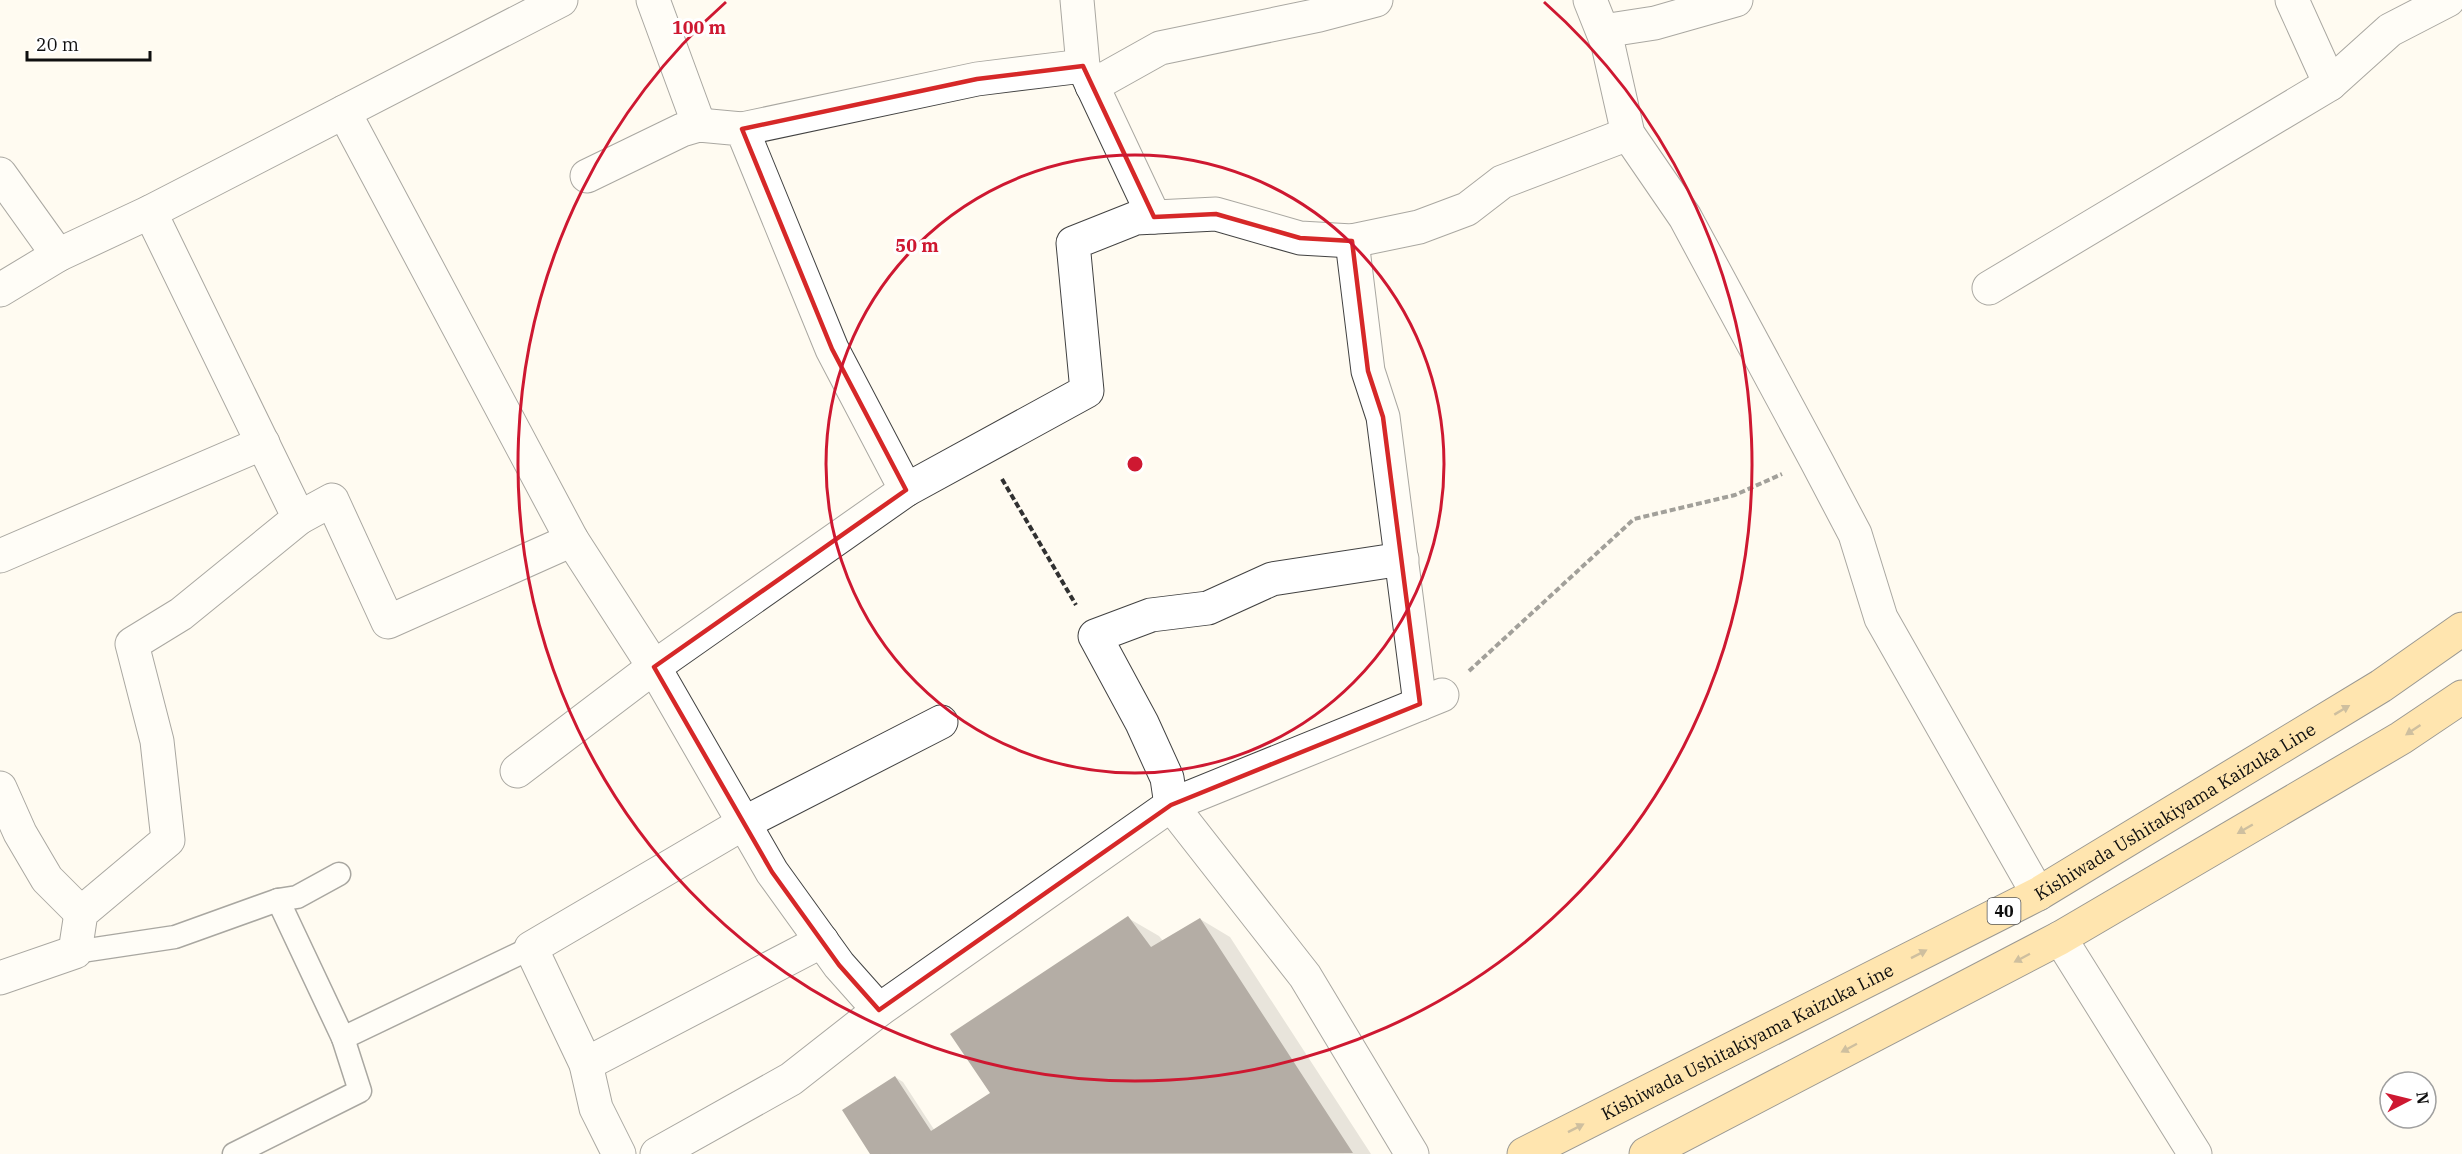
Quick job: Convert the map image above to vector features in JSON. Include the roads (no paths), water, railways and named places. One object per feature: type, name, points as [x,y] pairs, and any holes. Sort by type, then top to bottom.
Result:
[{"type":"main road","name":"Kishiwada Ushitakiyama Kaizuka Line","points":[[1524,1154],[2038,894],[2380,686],[2462,630]]},
{"type":"main road","points":[[1646,1154],[2060,938],[2401,738],[2462,698]]},
{"type":"street","points":[[0,290],[58,255],[150,212],[561,0]]},
{"type":"street","points":[[653,0],[699,125]]},
{"type":"street","points":[[1077,0],[1087,76],[1154,218]]},
{"type":"street","points":[[587,176],[682,130],[699,125],[742,129],[977,79],[1087,76],[1160,48],[1319,15],[1376,0]]},
{"type":"street","points":[[1590,0],[1608,45],[1628,134],[1685,217],[1855,534],[1881,618],[2038,894]]},
{"type":"street","points":[[1603,31],[1655,23],[1736,0]]},
{"type":"street","points":[[2292,0],[2330,84]]},
{"type":"street","points":[[1989,288],[2330,84],[2390,30],[2448,0]]},
{"type":"street","points":[[344,112],[572,540],[654,668],[772,872],[839,965],[879,1010]]},
{"type":"street","points":[[742,129],[832,349],[906,490]]},
{"type":"street","points":[[517,771],[654,668],[906,490],[1087,391],[1072,243],[1136,218],[1216,214],[1300,238],[1352,241],[1419,227],[1467,209],[1502,182],[1628,134]]},
{"type":"street","points":[[0,174],[58,255]]},
{"type":"street","points":[[150,212],[299,519]]},
{"type":"street","points":[[657,1154],[791,1079],[879,1010],[1171,805],[1431,700],[1402,559],[1383,417],[1368,371],[1352,241]]},
{"type":"street","points":[[0,556],[263,443]]},
{"type":"street","points":[[0,978],[75,952],[81,913],[168,840],[157,741],[132,644],[180,614],[299,519],[332,500],[388,622],[572,540]]},
{"type":"street","points":[[1402,559],[1272,579],[1208,608],[1151,615],[1095,636],[1142,723],[1167,778],[1171,805],[1305,976],[1412,1154]]},
{"type":"street","points":[[619,1154],[596,1108],[586,1064],[531,948],[744,823],[941,722]]},
{"type":"street","points":[[0,788],[20,833],[47,879],[81,913]]},
{"type":"street","points":[[2060,938],[2195,1154]]},
{"type":"street","points":[[586,1064],[822,941]]},
{"type":"lane","points":[[75,952],[175,937],[278,900],[297,897],[339,874]]},
{"type":"lane","points":[[234,1154],[360,1091],[343,1038],[278,900]]},
{"type":"lane","points":[[343,1038],[531,948]]}]
